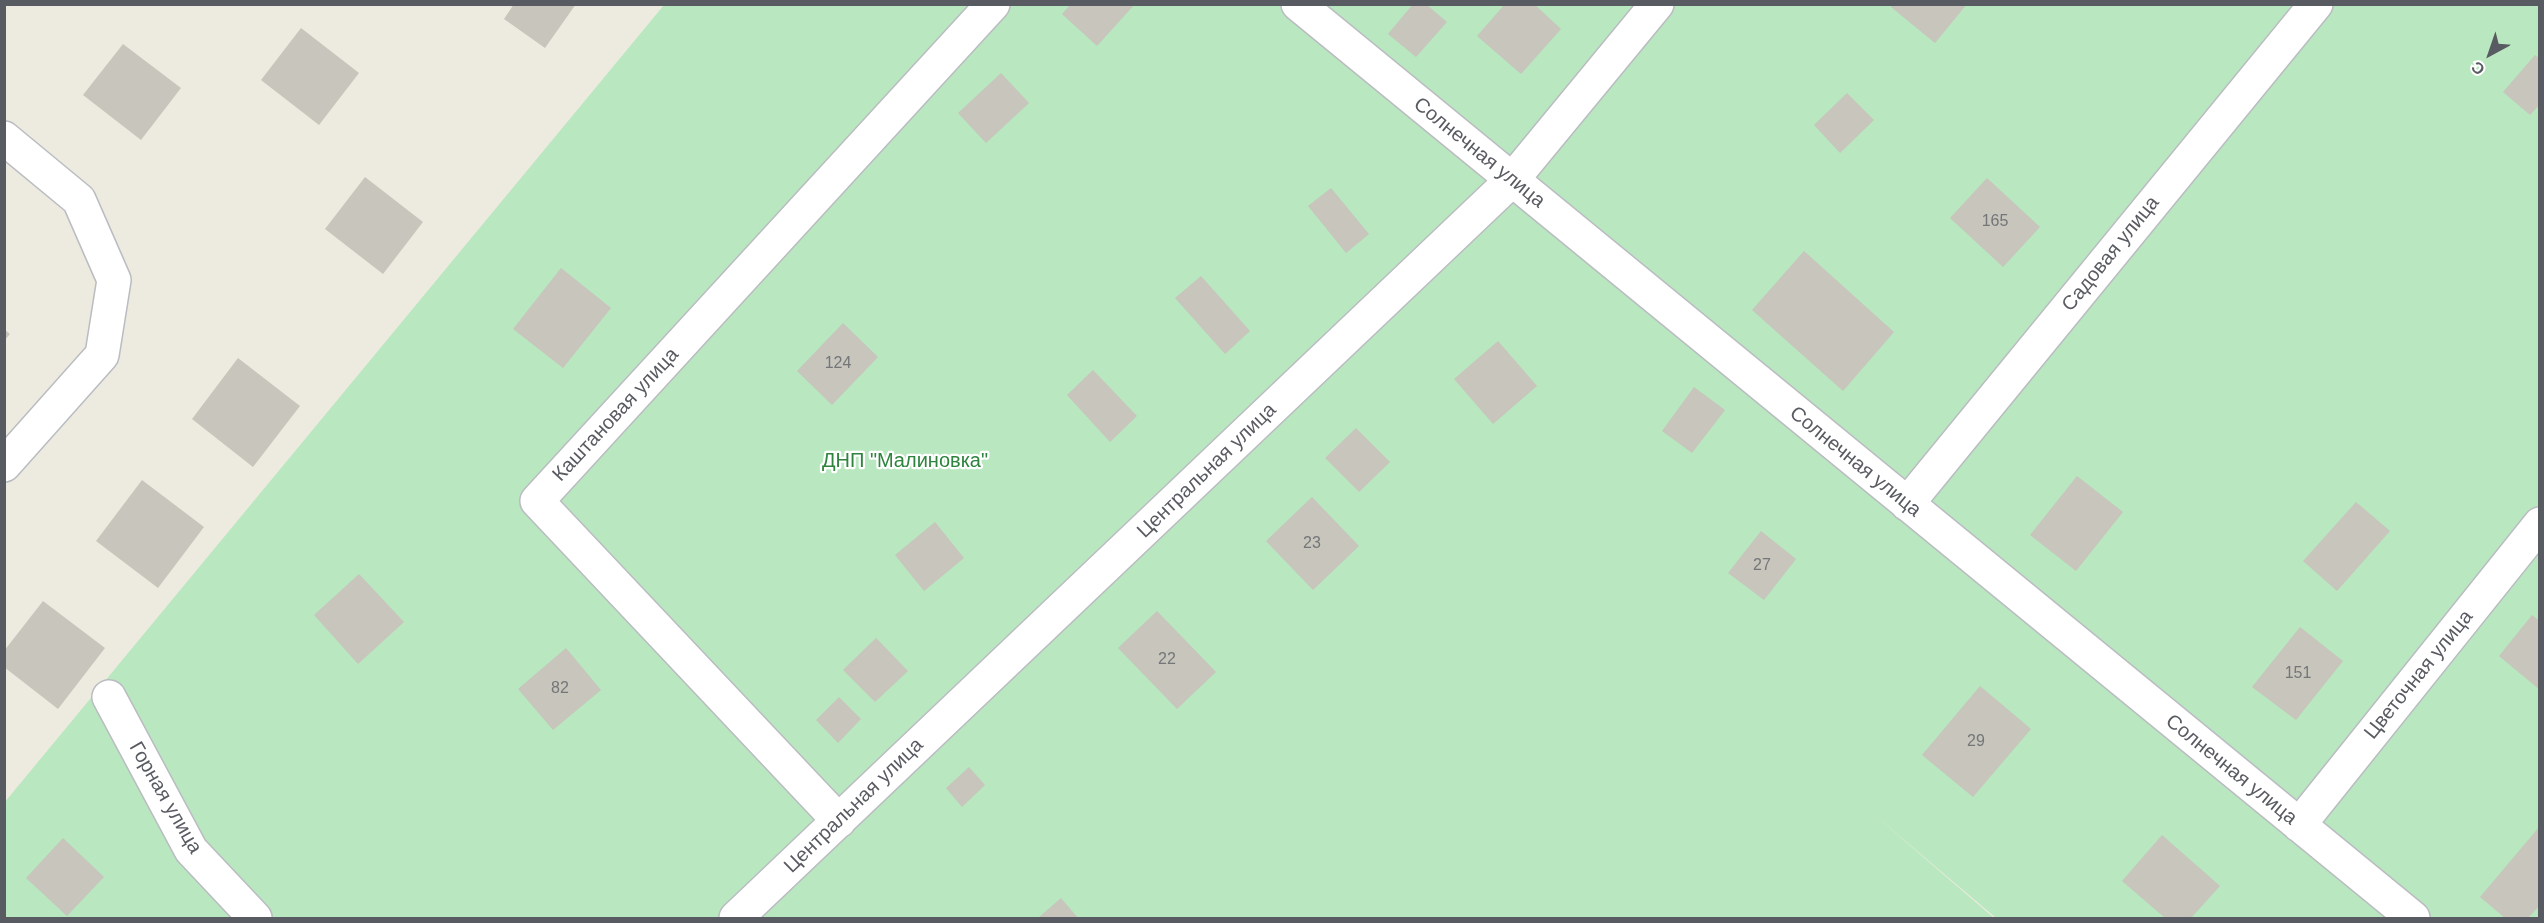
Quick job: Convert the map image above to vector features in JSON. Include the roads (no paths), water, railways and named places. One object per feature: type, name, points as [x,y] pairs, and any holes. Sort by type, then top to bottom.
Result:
[{"type":"street","name":"Каштановая улица","points":[[839,820],[537,501],[993,4]]},
{"type":"street","name":"Солнечная улица","points":[[1298,4],[2413,918]]},
{"type":"street","name":"Центральная улица","points":[[736,918],[1512,180],[1656,4]]},
{"type":"street","name":"Садовая улица","points":[[1906,504],[2316,4]]},
{"type":"street","points":[[4,138],[79,200],[114,280],[102,355],[4,465]]},
{"type":"street","name":"Цветочная улица","points":[[2299,825],[2540,524]]},
{"type":"street","name":"Горная улица","points":[[109,697],[191,850],[255,918]]},
{"type":"park label","name":"ДНП \"Малиновка\"","points":[[905,461]]}]
